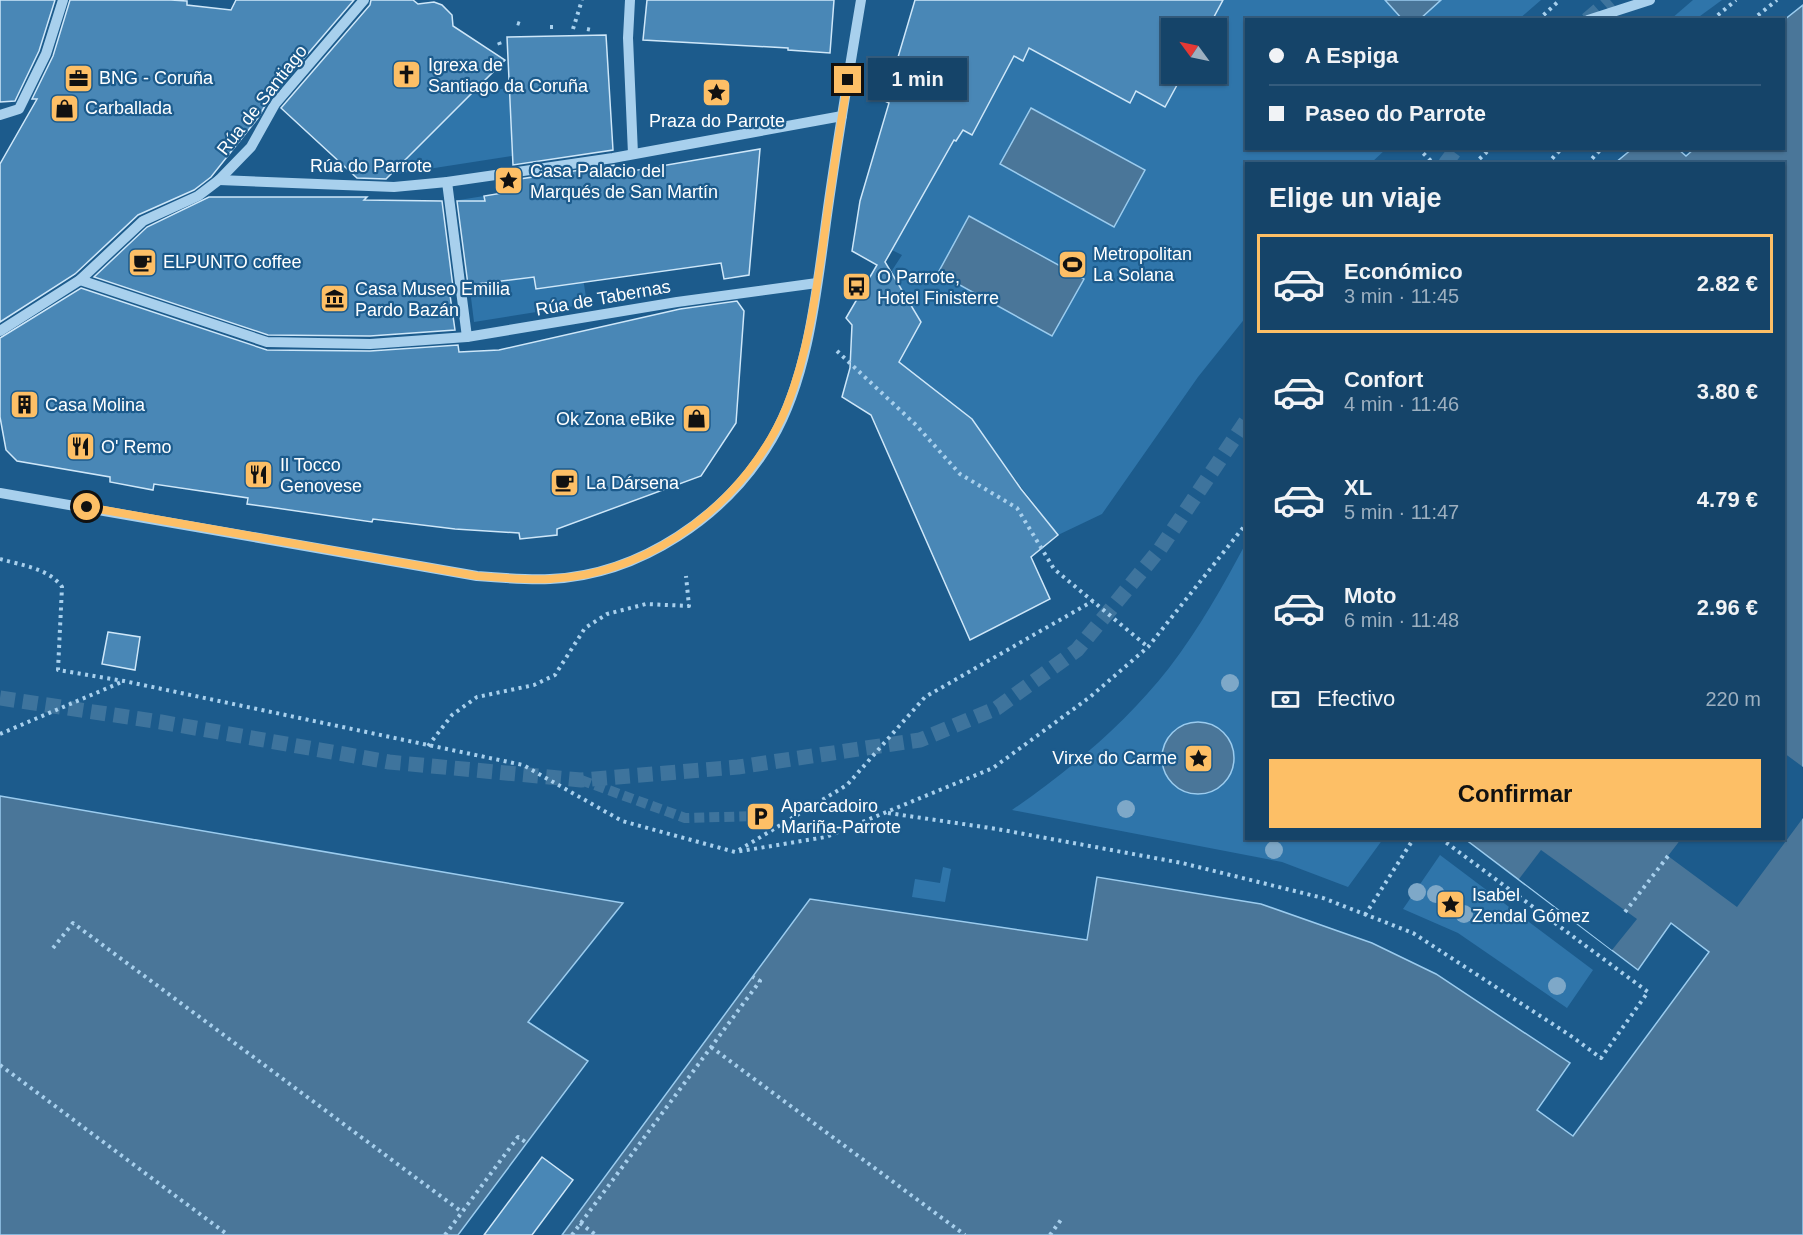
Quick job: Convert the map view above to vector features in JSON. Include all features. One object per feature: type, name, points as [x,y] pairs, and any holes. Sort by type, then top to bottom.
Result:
[{"type":"street","points":[[0,116],[18,109],[46,54],[63,0]]},
{"type":"street","name":"Rúa de Santiago","points":[[0,331],[80,280],[142,221],[198,196],[219,180],[251,147],[275,104],[364,0]]},
{"type":"street","points":[[630,0],[628,38],[633,154]]},
{"type":"street","points":[[0,493],[477,576],[552,579],[588,573],[624,563],[656,549],[689,529],[718,505],[772,439],[787,405],[801,364],[817,283],[861,0]]},
{"type":"street","points":[[1594,18],[1650,0]]},
{"type":"street","name":"Rúa do Parrote","points":[[219,180],[394,187],[447,182],[633,154],[842,116]]},
{"type":"street","points":[[447,182],[467,338]]},
{"type":"street","name":"Rúa de Tabernas","points":[[80,280],[267,342],[370,344],[467,338],[677,302],[817,283]]},
{"type":"path","points":[[573,29],[582,0]]},
{"type":"path","points":[[1540,18],[1560,0]]},
{"type":"path","points":[[1714,18],[1736,0]]},
{"type":"path","points":[[1754,18],[1777,0]]},
{"type":"path","points":[[550,27],[556,27]]},
{"type":"path","points":[[499,42],[501,48]]},
{"type":"path","points":[[1420,150],[1432,162]]},
{"type":"path","points":[[1476,162],[1489,150]]},
{"type":"path","points":[[1548,162],[1560,150]]},
{"type":"path","points":[[1589,162],[1600,150]]},
{"type":"path","points":[[837,351],[916,425],[960,474],[1017,508],[1054,569],[1148,646]]},
{"type":"path","points":[[0,559],[45,573],[57,579],[62,587],[58,670],[124,681],[523,765],[622,821],[735,852],[826,837],[993,768],[1090,697],[1148,646],[1245,525]]},
{"type":"path","points":[[428,746],[452,714],[477,697],[534,685],[555,675],[585,628],[607,614],[646,604],[689,606],[686,576]]},
{"type":"path","points":[[735,852],[848,785],[925,697],[1093,601]]},
{"type":"path","points":[[0,734],[124,681]]},
{"type":"path","points":[[888,813],[997,829],[1182,863],[1323,898],[1413,933],[1601,1058],[1648,992],[1443,840]]},
{"type":"path","points":[[1365,915],[1413,840]]},
{"type":"path","points":[[1625,912],[1668,856]]},
{"type":"path","points":[[53,948],[73,923],[462,1212]]},
{"type":"path","points":[[572,1235],[760,981],[753,977]]},
{"type":"path","points":[[711,1047],[965,1235]]},
{"type":"path","points":[[0,1065],[228,1235]]},
{"type":"path","points":[[445,1235],[518,1137],[527,1143]]},
{"type":"path","points":[[1050,1235],[1063,1217]]},
{"type":"path","points":[[580,1223],[596,1235]]},
{"type":"shaded area","name":"Metropolitan La Solana","points":[[1223,0],[1541,0],[1520,18],[1245,18],[1245,150],[1385,150],[1372,162],[1245,162],[1245,318],[1198,377],[1102,514],[1058,535],[996,454],[899,362],[891,272],[902,255],[892,250],[954,140],[963,130],[972,135],[1014,56],[1023,60],[1029,48],[1129,103],[1136,91],[1164,106],[1177,84],[1227,84],[1227,18],[1213,18]]},
{"type":"shaded area","points":[[1385,0],[1441,0],[1421,18],[1401,18]]},
{"type":"shaded area","points":[[1693,0],[1722,0],[1697,18],[1672,18]]},
{"type":"shaded area","points":[[1803,5],[1803,1235],[562,1235],[810,899],[1087,940],[1097,877],[1261,904],[1372,943],[1436,974],[1570,1063],[1537,1110],[1573,1136],[1709,952],[1671,923],[1638,970],[1466,840],[1785,840],[1785,162],[1616,162],[1631,150],[1679,150],[1686,156],[1693,150],[1785,150],[1785,19]]},
{"type":"shaded area","points":[[510,88],[512,156],[396,174],[351,172],[377,146],[398,167],[474,92]]},
{"type":"shaded area","points":[[1031,108],[1145,170],[1114,227],[1000,164]]},
{"type":"shaded area","points":[[484,196],[494,270],[497,270],[498,282],[534,277],[536,281],[582,271],[587,304],[474,322],[459,200]]},
{"type":"shaded area","points":[[969,216],[1084,279],[1052,336],[938,273]]},
{"type":"shaded area","points":[[1245,545],[1245,840],[1382,840],[1348,887],[1282,862],[1012,810],[1076,762],[1134,708],[1169,668],[1210,607]],"holes":[[[1202,722],[1230,744],[1233,758],[1224,776],[1210,792],[1191,793],[1174,785],[1168,774],[1166,753],[1172,733],[1184,725]]]},
{"type":"shaded area","points":[[1198,722],[1218,728],[1228,738],[1234,758],[1228,778],[1218,788],[1198,794],[1178,788],[1168,778],[1162,758],[1168,738],[1178,728]]},
{"type":"shaded area","points":[[0,796],[623,903],[528,1022],[588,1061],[458,1235],[0,1235]]},
{"type":"shaded area","points":[[1440,855],[1593,970],[1567,1008],[1458,933],[1403,909]]},
{"type":"shaded area","points":[[943,867],[951,869],[945,902],[912,897],[915,879],[940,883]]},
{"type":"pier","points":[[1785,754],[1803,767],[1803,818],[1737,907],[1668,856],[1680,840],[1785,840]]},
{"type":"pier","points":[[1541,850],[1637,919],[1612,950],[1519,879]]},
{"type":"building","points":[[0,0],[55,0],[39,51],[15,101],[0,102]]},
{"type":"building","points":[[70,0],[171,0],[187,1],[187,5],[231,10],[236,0],[354,0],[269,99],[258,118],[211,177],[194,190],[138,215],[75,274],[0,322],[0,164],[37,99],[32,99],[53,56]]},
{"type":"building","name":"Igrexa de Santiago da Coruña","points":[[371,0],[413,0],[418,4],[434,2],[442,5],[452,15],[453,26],[505,60],[386,179],[357,178],[281,108],[370,5]]},
{"type":"building","points":[[647,0],[834,0],[830,53],[788,50],[788,48],[643,40]]},
{"type":"building","points":[[915,0],[1223,0],[1213,18],[1161,18],[1161,84],[1178,84],[1165,107],[1136,91],[1130,103],[1029,48],[1023,61],[1014,56],[972,135],[963,130],[956,141],[954,140],[885,262],[921,322],[899,362],[972,419],[1021,489],[1058,535],[1031,557],[1050,599],[970,640],[871,415],[842,397],[850,368],[852,325],[846,318],[877,265],[852,251],[860,201],[889,103],[885,101]]},
{"type":"building","points":[[606,35],[613,150],[513,165],[507,37]]},
{"type":"building","points":[[760,149],[749,275],[724,279],[721,263],[536,289],[534,277],[468,285],[457,201],[485,201],[484,196],[514,191],[513,180],[614,165],[615,174]]},
{"type":"building","points":[[209,197],[367,197],[364,200],[442,201],[453,287],[449,288],[455,330],[370,336],[268,335],[94,277],[147,227]]},
{"type":"building","points":[[81,288],[267,350],[370,351],[458,345],[459,352],[499,350],[680,309],[737,301],[744,311],[736,423],[701,476],[557,529],[557,535],[520,539],[519,533],[455,529],[373,519],[372,522],[247,504],[248,498],[154,484],[153,490],[110,482],[110,477],[17,461],[6,450],[0,417],[0,338]]},
{"type":"building","points":[[108,632],[140,637],[135,670],[102,664]]},
{"type":"building","points":[[542,1157],[573,1180],[532,1235],[484,1235]]},
{"type":"tunnel","points":[[1589,18],[1610,0]]},
{"type":"tunnel","points":[[1446,162],[1456,150]]},
{"type":"tunnel","points":[[0,698],[161,722],[389,762],[581,780],[738,767],[920,740],[997,708],[1077,650],[1160,549],[1245,422]]},
{"type":"tunnel","points":[[581,780],[685,818],[760,816]]},
{"type":"place","name":"Igrexa de Santiago da Coruña","points":[[407,75]]},
{"type":"place","name":"BNG - Coruña","points":[[78,78]]},
{"type":"place","name":"Praza do Parrote","points":[[717,92]]},
{"type":"place","name":"Carballada","points":[[64,108]]},
{"type":"place","name":"Casa Palacio del Marqués de San Martín","points":[[509,181]]},
{"type":"place","name":"ELPUNTO coffee","points":[[142,262]]},
{"type":"place","name":"Metropolitan La Solana","points":[[1072,264]]},
{"type":"place","name":"O Parrote, Hotel Finisterre","points":[[856,287]]},
{"type":"place","name":"Casa Museo Emilia Pardo Bazán","points":[[334,299]]},
{"type":"place","name":"Casa Molina","points":[[24,405]]},
{"type":"place","name":"Ok Zona eBike","points":[[696,419]]},
{"type":"place","name":"O' Remo","points":[[80,447]]},
{"type":"place","name":"Il Tocco Genovese","points":[[259,475]]},
{"type":"place","name":"La Dársena","points":[[565,483]]},
{"type":"place","name":"Virxe do Carme","points":[[1198,758]]},
{"type":"place","name":"Aparcadoiro Mariña-Parrote","points":[[760,816]]},
{"type":"place","name":"Isabel Zendal Gómez","points":[[1451,905]]},
{"type":"route","points":[[87,507],[477,576],[510,579],[552,579],[588,573],[624,563],[656,549],[689,529],[718,505],[772,439],[787,405],[801,364],[817,283],[848,80]]}]
